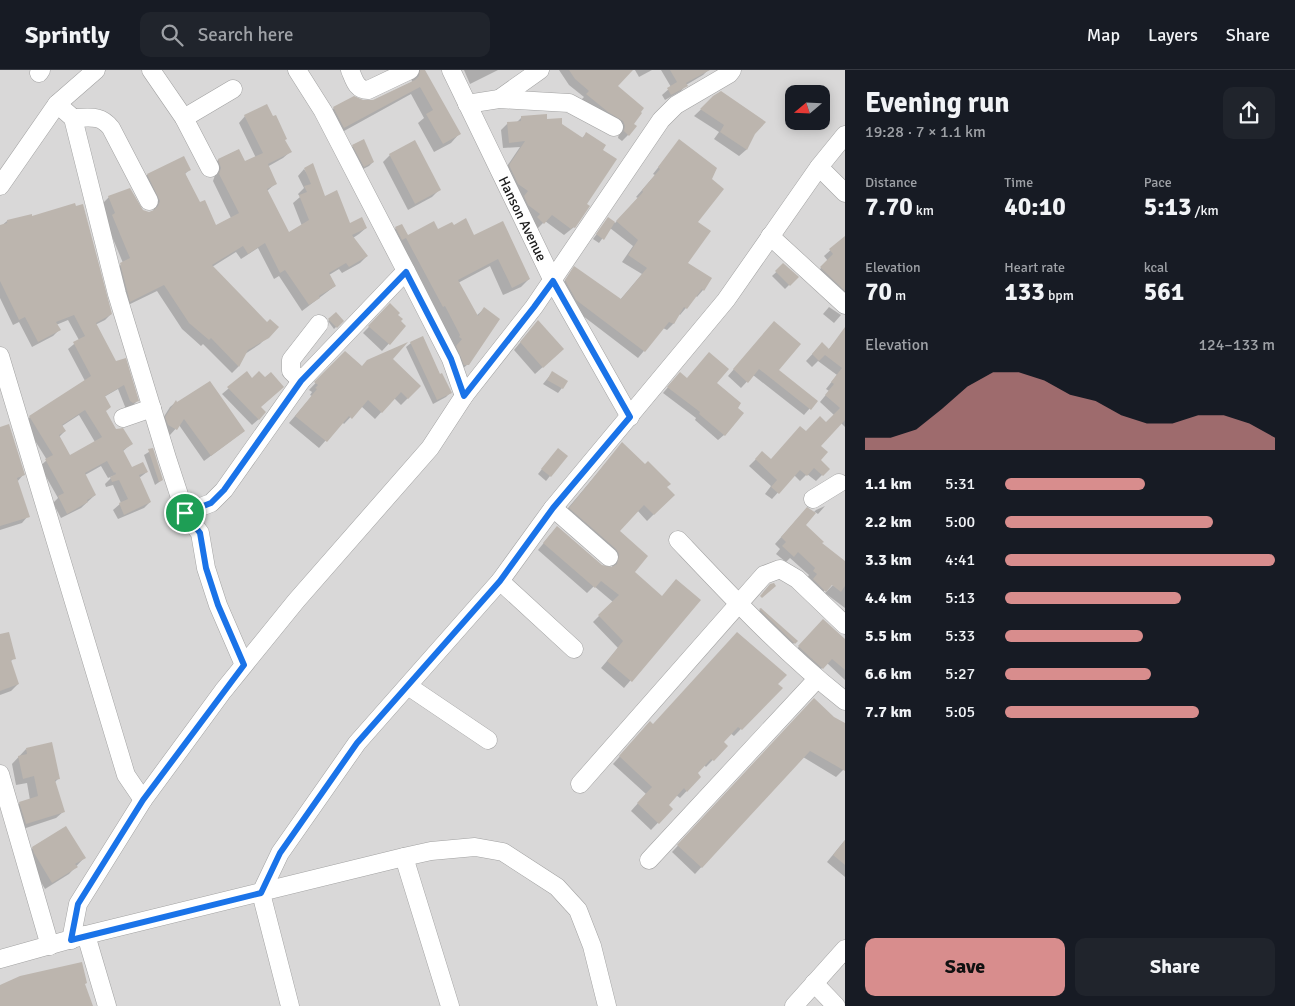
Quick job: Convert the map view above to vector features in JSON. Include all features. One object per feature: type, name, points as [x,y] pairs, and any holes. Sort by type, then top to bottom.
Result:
[{"type":"street","points":[[0,186],[57,104],[96,70]]},
{"type":"street","points":[[151,70],[184,118],[210,168]]},
{"type":"street","points":[[297,70],[323,112],[451,359],[464,396]]},
{"type":"street","points":[[354,71],[358,86],[363,90],[368,90],[410,70]]},
{"type":"street","name":"Hanson Avenue","points":[[451,70],[553,281],[630,417]]},
{"type":"street","points":[[499,99],[540,70]]},
{"type":"street","points":[[107,1006],[78,937],[78,904],[143,800],[244,665],[296,601],[430,448],[464,396],[553,281],[661,120],[676,105],[729,74],[732,70]]},
{"type":"street","points":[[184,118],[233,89]]},
{"type":"street","points":[[467,104],[499,99],[568,103],[614,126]]},
{"type":"street","points":[[57,104],[73,118],[117,294],[152,408],[185,513],[200,533],[206,568],[218,605],[244,665]]},
{"type":"street","points":[[73,118],[99,117],[106,121],[149,201]]},
{"type":"street","points":[[290,1006],[261,893],[280,853],[357,743],[500,581],[553,508],[726,300],[819,167],[845,135]]},
{"type":"street","points":[[819,167],[845,192]]},
{"type":"street","points":[[770,236],[845,305]]},
{"type":"street","points":[[185,513],[211,503],[224,490],[296,376],[406,272]]},
{"type":"street","points":[[296,376],[291,360],[319,324]]},
{"type":"street","points":[[0,356],[126,775],[143,800]]},
{"type":"street","points":[[278,359],[296,376]]},
{"type":"street","points":[[124,418],[152,408]]},
{"type":"street","points":[[813,499],[843,484]]},
{"type":"street","points":[[553,508],[609,557]]},
{"type":"street","points":[[678,540],[738,605],[817,678],[845,700]]},
{"type":"street","points":[[580,784],[764,575],[780,569],[797,579],[845,626]]},
{"type":"street","points":[[500,581],[574,648]]},
{"type":"street","points":[[649,860],[817,678]]},
{"type":"street","points":[[408,686],[488,740]]},
{"type":"street","points":[[0,774],[50,946]]},
{"type":"street","points":[[0,959],[78,937],[404,857],[431,851],[475,847],[503,852],[557,887],[578,910],[592,946],[607,1006]]},
{"type":"street","points":[[404,857],[450,1006]]},
{"type":"street","points":[[794,1006],[845,950]]},
{"type":"street","points":[[814,983],[836,1006]]},
{"type":"shaded area","points":[[0,70],[845,70],[845,1006],[0,1006]]},
{"type":"building","points":[[420,70],[425,70],[461,134],[443,144],[426,114],[433,110],[420,87],[344,128],[333,107],[354,96],[363,100],[373,100],[415,80],[419,76]]},
{"type":"building","points":[[569,70],[633,70],[618,86],[644,108],[634,124],[637,126],[629,136],[624,131],[623,121],[608,112],[586,94],[589,91],[575,79]]},
{"type":"building","points":[[670,70],[710,70],[686,83],[688,86],[671,95],[667,88],[677,82]]},
{"type":"building","points":[[721,91],[766,122],[755,134],[747,150],[720,132],[724,125],[700,109]]},
{"type":"building","points":[[267,104],[273,116],[276,115],[287,139],[285,140],[292,152],[268,164],[277,184],[267,189],[289,232],[309,220],[299,195],[307,192],[304,186],[311,184],[304,168],[313,163],[325,196],[337,190],[350,223],[362,217],[367,228],[352,235],[368,256],[349,267],[346,263],[329,273],[336,286],[319,296],[320,298],[309,305],[285,270],[280,273],[265,243],[248,254],[243,246],[212,265],[267,322],[270,319],[279,327],[269,338],[248,350],[239,367],[211,338],[209,340],[189,323],[164,285],[130,302],[120,263],[130,258],[112,215],[115,213],[108,196],[130,188],[143,210],[149,212],[154,210],[160,201],[147,174],[184,156],[191,170],[185,173],[200,202],[205,200],[216,225],[239,213],[219,174],[221,168],[218,159],[239,149],[245,161],[263,153],[244,115]]},
{"type":"building","points":[[547,114],[547,119],[562,118],[562,124],[583,138],[586,132],[606,145],[603,150],[617,159],[587,204],[590,206],[575,228],[571,229],[552,215],[544,224],[537,217],[540,214],[528,205],[524,196],[528,191],[518,184],[509,165],[525,141],[509,143],[507,122],[521,121],[521,116]]},
{"type":"building","points":[[364,139],[374,162],[364,167],[352,145]]},
{"type":"building","points":[[679,139],[717,168],[712,179],[724,189],[698,222],[711,231],[688,263],[712,278],[704,291],[702,289],[687,309],[684,307],[674,324],[669,322],[645,352],[576,300],[565,280],[574,266],[621,299],[647,268],[628,255],[638,240],[616,221],[643,192],[642,190],[660,169],[658,167]]},
{"type":"building","points":[[415,140],[441,190],[415,204],[389,154]]},
{"type":"building","points":[[75,203],[76,206],[83,204],[112,314],[96,323],[116,361],[126,358],[139,401],[133,403],[130,401],[124,385],[105,396],[111,407],[106,411],[116,429],[123,428],[133,444],[123,450],[132,467],[143,462],[148,472],[139,475],[151,502],[124,515],[119,503],[128,499],[119,480],[112,482],[110,477],[116,474],[107,461],[85,473],[96,495],[67,514],[58,496],[64,493],[45,459],[53,455],[29,416],[91,376],[73,342],[85,336],[74,315],[56,322],[61,330],[38,342],[25,317],[19,320],[0,281],[0,225],[7,223],[7,220],[32,214],[32,216]],"holes":[[[85,410],[102,437],[70,455],[59,435],[66,431],[62,425]]]},
{"type":"building","points":[[608,217],[615,222],[604,240],[596,234]]},
{"type":"building","points":[[466,218],[474,235],[503,221],[530,279],[512,288],[498,259],[458,280],[478,316],[484,307],[500,319],[469,365],[464,365],[456,346],[462,339],[459,337],[460,335],[445,306],[443,307],[406,238],[402,240],[395,227],[402,224],[408,235],[434,221],[438,229],[452,222],[454,225]]},
{"type":"building","points":[[845,236],[845,291],[820,267],[833,254],[829,249]]},
{"type":"building","points":[[783,263],[799,277],[790,286],[775,271]]},
{"type":"building","points":[[390,303],[400,313],[398,315],[403,319],[401,321],[406,326],[390,345],[368,326]]},
{"type":"building","points":[[336,312],[344,321],[337,328],[328,319]]},
{"type":"building","points":[[538,320],[564,349],[543,368],[520,342]]},
{"type":"building","points":[[774,321],[801,344],[779,370],[818,401],[811,410],[759,369],[748,383],[733,369]]},
{"type":"building","points":[[845,327],[845,420],[821,446],[828,452],[821,460],[830,469],[823,476],[814,468],[807,476],[800,470],[779,494],[771,487],[777,480],[755,459],[762,451],[771,459],[800,426],[806,431],[820,416],[826,422],[840,408],[825,395],[834,384],[831,382],[842,368],[825,355],[819,361],[812,354],[822,342],[829,349]]},
{"type":"building","points":[[423,336],[440,374],[442,373],[452,393],[437,400],[410,342]]},
{"type":"building","points":[[408,342],[393,359],[421,386],[408,399],[401,392],[382,413],[368,400],[352,419],[349,416],[327,442],[295,416],[317,389],[315,388],[318,385],[314,382],[345,351],[362,366],[367,360]]},
{"type":"building","points":[[709,352],[729,369],[717,383],[741,403],[738,408],[744,413],[725,436],[699,414],[700,412],[667,387],[680,372],[687,378]]},
{"type":"building","points":[[247,371],[252,378],[259,371],[265,377],[271,372],[284,387],[261,407],[266,412],[259,420],[227,387]]},
{"type":"building","points":[[552,371],[568,381],[563,389],[547,380]]},
{"type":"building","points":[[210,381],[245,431],[211,456],[184,419],[177,430],[168,425],[165,417],[176,400],[177,402]]},
{"type":"building","points":[[9,424],[25,475],[17,478],[30,517],[0,526],[0,427]]},
{"type":"building","points":[[622,442],[645,464],[648,461],[671,484],[667,487],[675,495],[654,515],[644,505],[620,531],[648,556],[635,572],[662,596],[676,579],[701,600],[632,682],[607,661],[623,641],[598,615],[619,595],[601,581],[595,588],[543,543],[557,526],[602,565],[612,567],[617,564],[619,554],[616,549],[569,508]]},
{"type":"building","points":[[153,448],[163,480],[159,482],[148,449]]},
{"type":"building","points":[[558,448],[568,456],[551,477],[541,469]]},
{"type":"building","points":[[807,507],[816,513],[806,525],[824,542],[822,543],[845,561],[845,586],[841,592],[832,585],[826,592],[813,579],[817,574],[813,571],[815,568],[798,552],[794,557],[782,546],[786,542],[781,537]]},
{"type":"building","points":[[774,583],[776,586],[762,598],[760,596],[770,584]]},
{"type":"building","points":[[761,608],[798,641],[795,644],[759,609]]},
{"type":"building","points":[[823,619],[845,639],[845,670],[832,659],[823,669],[798,646]]},
{"type":"building","points":[[9,632],[16,659],[11,660],[19,684],[0,691],[0,634]]},
{"type":"building","points":[[737,632],[787,675],[778,684],[783,688],[742,730],[738,727],[724,742],[728,746],[714,761],[711,759],[698,773],[701,777],[687,792],[684,788],[669,805],[673,809],[659,824],[637,803],[652,787],[619,756],[650,721],[653,724]]},
{"type":"building","points":[[814,698],[834,717],[845,723],[845,771],[810,751],[702,868],[677,845]]},
{"type":"building","points":[[52,742],[60,779],[55,780],[65,812],[26,824],[19,802],[38,796],[34,776],[23,779],[18,756],[27,754],[26,748]]},
{"type":"building","points":[[66,826],[86,858],[75,864],[78,867],[52,883],[32,847]]},
{"type":"building","points":[[845,840],[845,865],[833,855]]},
{"type":"building","points":[[82,962],[87,983],[85,984],[93,1006],[0,1006],[0,985],[20,976]]},
{"type":"route","points":[[406,272],[451,359],[464,396],[553,281],[630,417],[553,508],[500,581],[357,743],[280,853],[261,893],[71,940],[78,904],[143,800],[244,665],[218,605],[206,568],[200,533],[185,513],[211,503],[224,490],[301,381],[406,272]]}]
